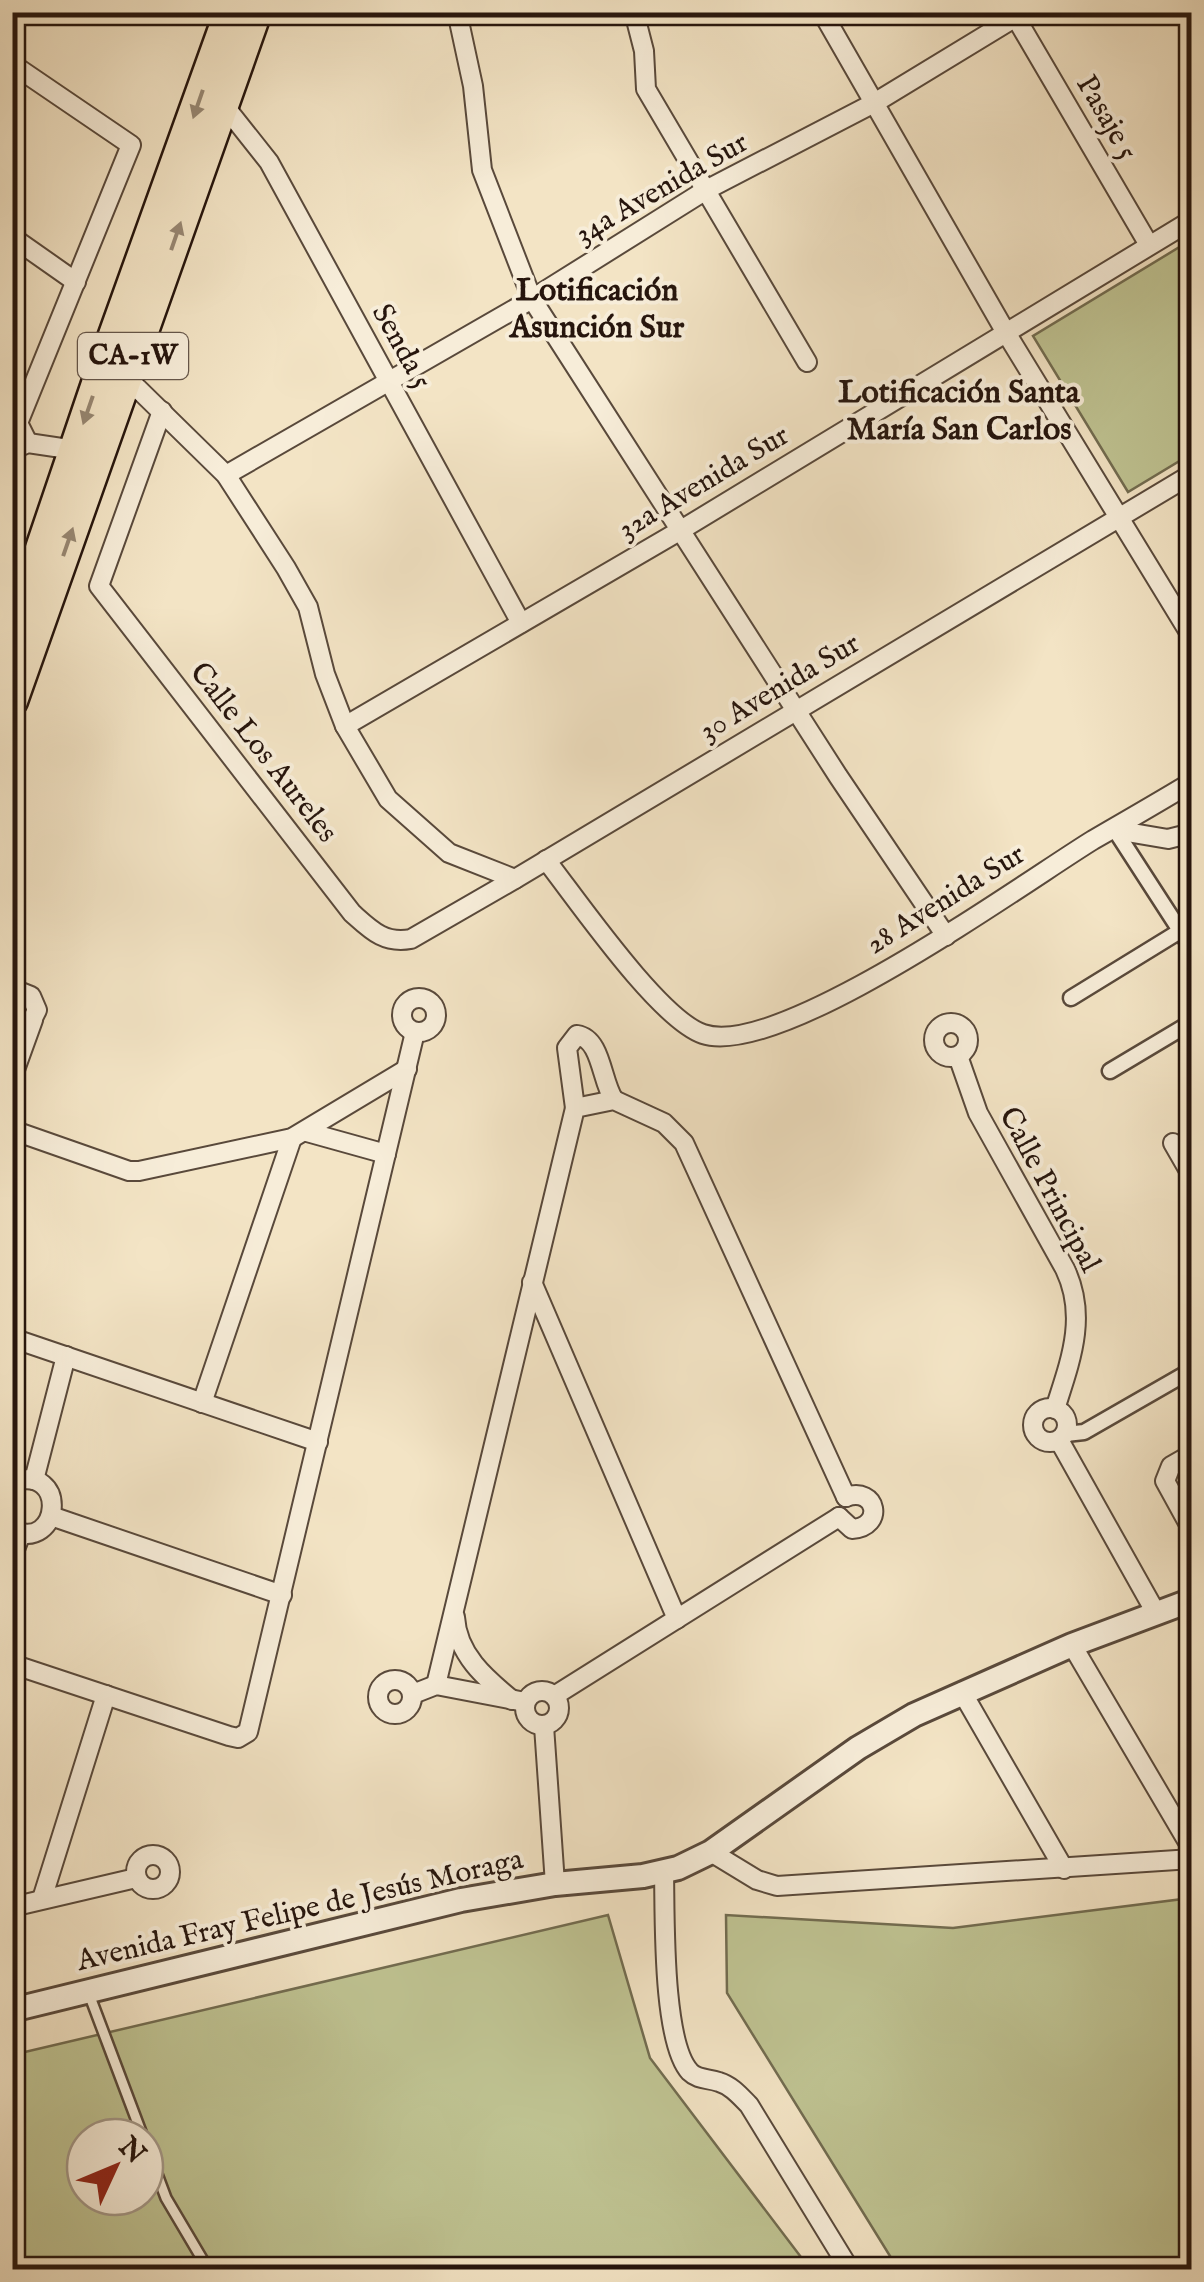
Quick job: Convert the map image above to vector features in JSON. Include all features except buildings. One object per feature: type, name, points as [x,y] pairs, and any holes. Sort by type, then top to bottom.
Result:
[{"type":"highway","name":"CA-1W","points":[[12,634],[230,12]]},
{"type":"highway","name":"CA-1W","points":[[12,700],[256,12]]},
{"type":"street","points":[[457,12],[473,86],[482,170],[532,299],[946,936]]},
{"type":"street","points":[[634,12],[644,51],[646,89],[807,362]]},
{"type":"street","points":[[822,12],[1005,331],[1192,637]]},
{"type":"street","name":"34a Avenida Sur","points":[[226,475],[532,299],[706,190],[876,102],[1020,15]]},
{"type":"street","name":"Pasaje 5","points":[[1020,15],[1149,245]]},
{"type":"street","points":[[12,64],[131,145],[15,421],[20,446],[75,450]]},
{"type":"street","name":"Senda 5","points":[[223,104],[270,162],[522,623]]},
{"type":"street","name":"32a Avenida Sur","points":[[345,726],[681,530],[1192,220]]},
{"type":"street","points":[[12,237],[76,282]]},
{"type":"street","points":[[126,377],[226,475],[308,607],[325,674],[345,726],[368,770],[401,813],[459,859],[515,879]]},
{"type":"street","name":"Calle Los Aureles","points":[[162,411],[99,586],[352,913],[371,930],[394,942]]},
{"type":"street","name":"30 Avenida Sur","points":[[394,942],[411,939],[515,879],[1192,474]]},
{"type":"street","name":"28 Avenida Sur","points":[[546,860],[657,1001],[680,1022],[703,1034],[750,1033],[910,960],[1096,838],[1192,782]]},
{"type":"street","points":[[1115,830],[1168,839],[1192,833]]},
{"type":"street","points":[[1115,830],[1192,949]]},
{"type":"street","points":[[1070,998],[1180,931]]},
{"type":"street","points":[[12,993],[26,993],[37,1010],[12,1078]]},
{"type":"street","points":[[12,1025],[24,1026],[34,1020]]},
{"type":"street","points":[[1110,1072],[1192,1022]]},
{"type":"street","points":[[12,1664],[229,1736],[244,1736],[252,1725],[415,1032]]},
{"type":"street","points":[[436,1685],[575,1108],[566,1048],[577,1035],[587,1037],[593,1044],[614,1100]]},
{"type":"street","name":"Calle Principal","points":[[958,1056],[978,1114],[1065,1270],[1075,1298],[1076,1336],[1055,1409]]},
{"type":"street","points":[[12,1130],[139,1172],[300,1135],[406,1069]]},
{"type":"street","points":[[575,1108],[614,1100],[664,1123],[684,1144],[846,1497]]},
{"type":"street","points":[[300,1135],[386,1154]]},
{"type":"street","points":[[202,1403],[300,1135]]},
{"type":"street","points":[[1173,1143],[1192,1176]]},
{"type":"street","points":[[532,1282],[678,1619]]},
{"type":"street","points":[[12,1338],[318,1442]]},
{"type":"street","points":[[34,1480],[66,1356]]},
{"type":"street","points":[[1156,1614],[1062,1437],[1066,1418],[1055,1409],[1046,1408],[1036,1414],[1033,1431],[1046,1442],[1062,1437],[1084,1432],[1192,1370]]},
{"type":"street","points":[[1192,1454],[1171,1466],[1165,1481],[1192,1530]]},
{"type":"street","points":[[12,1482],[34,1480],[48,1491],[53,1507],[52,1516],[41,1530],[17,1532],[12,1558]]},
{"type":"street","points":[[858,1494],[868,1499],[873,1509],[872,1520],[863,1528],[852,1529],[839,1517],[839,1506],[846,1497],[858,1494]]},
{"type":"street","points":[[52,1516],[282,1595]]},
{"type":"street","points":[[554,1696],[839,1517]]},
{"type":"street","name":"Avenida Fray Felipe de Jesús Moraga","points":[[12,2010],[462,1900],[555,1884],[664,1872],[711,1852],[902,1721],[1072,1646],[1191,1601]]},
{"type":"street","points":[[455,1605],[456,1630],[469,1659],[519,1701],[528,1719],[544,1726]]},
{"type":"street","points":[[1072,1646],[1192,1849]]},
{"type":"street","points":[[412,1694],[436,1685],[519,1701],[538,1691],[554,1696],[560,1706],[558,1717],[544,1726]]},
{"type":"street","points":[[962,1692],[1064,1868]]},
{"type":"street","points":[[42,1899],[106,1695]]},
{"type":"street","points":[[544,1726],[555,1884]]},
{"type":"street","points":[[711,1852],[757,1880],[778,1886],[1192,1859]]},
{"type":"street","points":[[664,1872],[671,2014],[680,2059],[695,2077],[735,2090],[749,2105],[850,2270]]},
{"type":"street","points":[[12,1907],[136,1878]]},
{"type":"lane","points":[[88,1991],[135,2117]]},
{"type":"lane","points":[[165,2195],[208,2270]]},
{"type":"green space","points":[[1191,240],[1191,454],[1128,492],[1033,336]]},
{"type":"green space","points":[[1191,1898],[1191,2269],[898,2269],[727,1993],[726,1915],[953,1928]]},
{"type":"green space","points":[[608,1915],[650,2058],[810,2269],[13,2269],[12,2055]]},
{"type":"district","name":"Lotificación Asunción Sur","points":[[597,310]]},
{"type":"district","name":"Lotificación Santa María San Carlos","points":[[959,412]]}]
